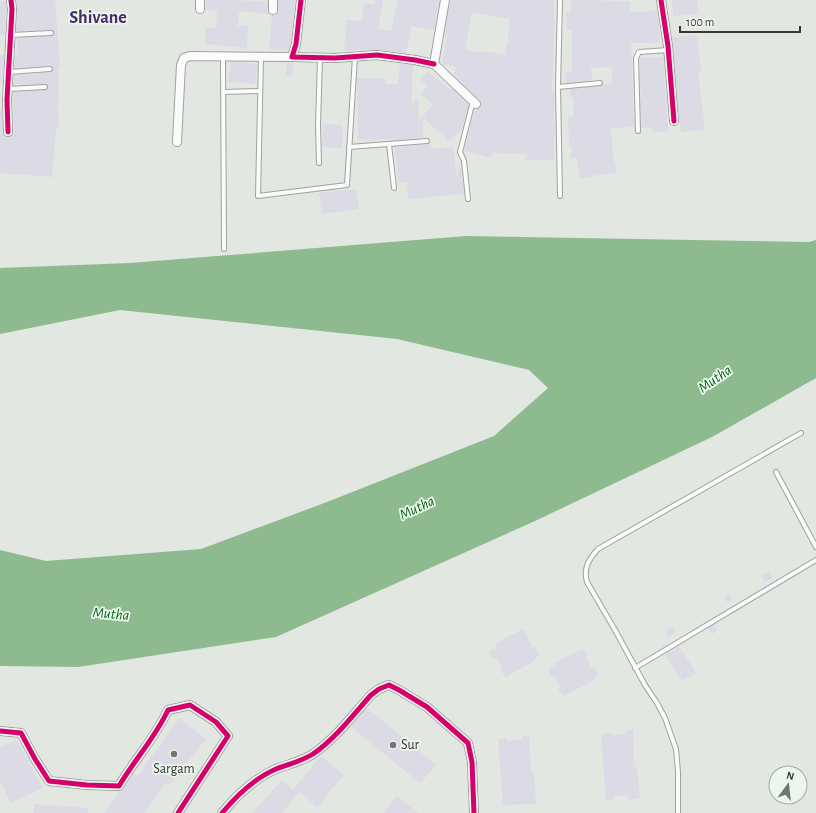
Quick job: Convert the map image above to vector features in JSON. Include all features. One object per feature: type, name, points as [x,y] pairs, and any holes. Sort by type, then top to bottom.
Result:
[{"type":"street","points":[[8,132],[8,89],[12,9],[11,0]]},
{"type":"street","points":[[273,0],[273,10]]},
{"type":"street","points":[[292,57],[296,44],[301,0]]},
{"type":"street","points":[[434,64],[445,0]]},
{"type":"street","points":[[661,0],[668,50],[674,121]]},
{"type":"street","points":[[177,142],[181,65],[184,58],[190,56],[335,58],[377,55],[415,60],[434,64],[474,103]]},
{"type":"street","points":[[222,813],[236,798],[258,779],[276,769],[298,761],[331,740],[371,695],[379,689],[389,685],[427,707],[468,742],[472,762],[474,813]]},
{"type":"street","points":[[0,731],[21,733],[34,759],[49,781],[87,785],[119,786],[132,765],[161,726],[168,710],[190,705],[216,722],[228,736],[178,813]]},
{"type":"lane","points":[[560,0],[558,87],[560,196]]},
{"type":"lane","points":[[11,35],[51,33]]},
{"type":"lane","points":[[638,131],[636,58],[639,52],[668,50]]},
{"type":"lane","points":[[223,56],[224,249]]},
{"type":"lane","points":[[261,56],[258,196],[347,184],[355,57]]},
{"type":"lane","points":[[319,163],[318,124],[320,57]]},
{"type":"lane","points":[[9,72],[50,69]]},
{"type":"lane","points":[[558,87],[600,83]]},
{"type":"lane","points":[[8,89],[45,86]]},
{"type":"lane","points":[[223,92],[260,91]]},
{"type":"lane","points":[[468,199],[464,161],[460,152],[474,103]]},
{"type":"lane","points":[[349,147],[427,141]]},
{"type":"lane","points":[[389,144],[394,188]]},
{"type":"lane","points":[[678,813],[678,772],[676,749],[665,718],[587,582],[585,575],[586,567],[590,558],[598,549],[801,433]]},
{"type":"lane","points":[[776,472],[816,547]]},
{"type":"lane","points":[[635,668],[816,560]]},
{"type":"water","name":"Mutha","points":[[466,236],[809,242],[816,240],[816,378],[712,437],[535,521],[276,637],[78,667],[0,666],[0,550],[46,561],[201,549],[327,502],[494,436],[548,388],[529,370],[397,339],[120,310],[0,334],[0,268],[130,263]]},
{"type":"building","points":[[17,0],[55,0],[60,67],[58,67],[59,128],[56,128],[52,177],[0,173],[0,110],[2,110],[3,135],[6,137],[11,137],[14,132],[13,92],[45,90],[48,87],[48,85],[45,84],[13,85],[14,75],[50,72],[53,69],[53,67],[50,66],[14,68],[15,55],[18,54],[17,38],[51,36],[54,33],[54,31],[51,30],[16,31]]},
{"type":"building","points":[[206,0],[268,1],[268,10],[270,14],[239,11],[238,26],[248,26],[247,48],[205,44],[206,27],[216,28],[217,11],[205,10]]},
{"type":"building","points":[[278,0],[295,0],[291,43],[288,50],[269,49],[272,15],[275,15],[278,12]]},
{"type":"building","points":[[375,0],[383,0],[378,29],[391,31],[398,0],[439,0],[434,30],[412,26],[406,53],[378,50],[344,50],[347,20],[361,21],[364,3],[375,5]]},
{"type":"building","points":[[450,0],[554,0],[555,20],[552,91],[555,91],[553,124],[555,124],[554,160],[525,160],[526,154],[493,153],[491,158],[464,151],[475,109],[480,108],[481,103],[454,75],[456,67],[442,64],[447,36],[444,36]],"holes":[[[472,12],[509,19],[506,55],[483,51],[482,53],[465,49]]]},
{"type":"building","points":[[571,0],[630,1],[630,12],[657,11],[660,43],[631,43],[634,127],[611,128],[613,154],[617,172],[580,178],[577,158],[571,159],[571,146],[569,146],[568,117],[574,116],[573,97],[570,97],[570,89],[612,84],[612,67],[591,68],[592,80],[566,83],[565,72],[572,71],[572,30],[567,30],[566,12],[571,12]]},
{"type":"building","points":[[672,0],[697,0],[698,14],[673,16]]},
{"type":"building","points":[[0,1],[6,1],[5,35],[0,35]]},
{"type":"building","points":[[697,35],[701,72],[698,72],[705,130],[681,132],[672,37]]},
{"type":"building","points":[[0,55],[4,55],[2,84],[0,84]]},
{"type":"building","points":[[663,57],[668,131],[652,132],[652,128],[641,128],[640,58]]},
{"type":"building","points":[[231,62],[257,64],[255,84],[228,82]]},
{"type":"building","points":[[287,62],[293,63],[292,76],[286,76]]},
{"type":"building","points":[[400,64],[413,65],[412,105],[418,98],[419,121],[433,104],[421,94],[428,86],[420,79],[428,71],[451,90],[452,88],[469,104],[462,129],[450,141],[423,118],[423,138],[358,140],[357,78],[385,78],[385,84],[398,84]]},
{"type":"building","points":[[324,124],[343,125],[342,148],[322,147]]},
{"type":"building","points":[[431,143],[431,149],[453,147],[457,178],[461,163],[464,194],[408,199],[407,182],[398,182],[395,147]]},
{"type":"building","points":[[356,189],[359,209],[322,214],[319,193]]},
{"type":"building","points":[[768,572],[772,578],[765,582],[761,576]]},
{"type":"building","points":[[729,593],[733,599],[727,602],[724,597]]},
{"type":"building","points":[[714,625],[718,630],[712,634],[708,628]]},
{"type":"building","points":[[672,627],[675,632],[669,637],[665,631]]},
{"type":"building","points":[[523,630],[527,634],[532,648],[535,646],[539,655],[528,666],[527,665],[506,677],[500,670],[503,668],[496,658],[493,659],[489,651],[497,648],[496,644],[507,637]]},
{"type":"building","points":[[679,646],[696,673],[682,681],[665,655]]},
{"type":"building","points":[[583,649],[591,668],[594,666],[598,675],[586,686],[585,685],[564,696],[558,689],[561,687],[555,676],[552,677],[548,669],[556,666],[555,663],[567,656]]},
{"type":"building","name":"Sur","points":[[367,708],[436,765],[420,783],[351,727]]},
{"type":"building","points":[[179,718],[206,739],[169,785],[166,783],[144,813],[104,813],[120,791],[124,789],[134,773],[138,776]]},
{"type":"building","points":[[633,730],[634,767],[637,767],[640,799],[628,800],[628,795],[614,796],[615,799],[606,800],[601,734],[626,734],[625,731]]},
{"type":"building","points":[[529,735],[531,772],[534,772],[536,804],[503,805],[498,739],[507,738],[507,741],[522,739],[522,736]]},
{"type":"building","points":[[17,740],[43,788],[11,803],[0,781],[0,747]]},
{"type":"building","points":[[321,756],[344,775],[317,807],[300,792],[282,813],[252,813],[282,780],[293,790]]},
{"type":"building","points":[[397,796],[418,813],[383,813]]},
{"type":"building","points":[[34,804],[88,808],[88,813],[34,813]]},
{"type":"cycle path","points":[[8,132],[7,100],[12,9],[11,0]]},
{"type":"cycle path","points":[[301,0],[296,44],[292,57],[335,58],[377,55],[434,64]]},
{"type":"cycle path","points":[[661,0],[668,46],[674,121]]},
{"type":"cycle path","points":[[222,813],[240,794],[261,777],[276,769],[304,759],[321,748],[344,726],[371,695],[379,689],[389,685],[427,707],[468,743],[472,762],[474,813]]},
{"type":"cycle path","points":[[0,731],[21,733],[49,781],[87,785],[119,786],[157,730],[168,710],[190,705],[216,722],[228,736],[178,813]]},
{"type":"place","name":"Sur","points":[[393,745]]},
{"type":"place","name":"Sargam","points":[[174,754]]},
{"type":"district","name":"Shivane","points":[[98,18]]}]
